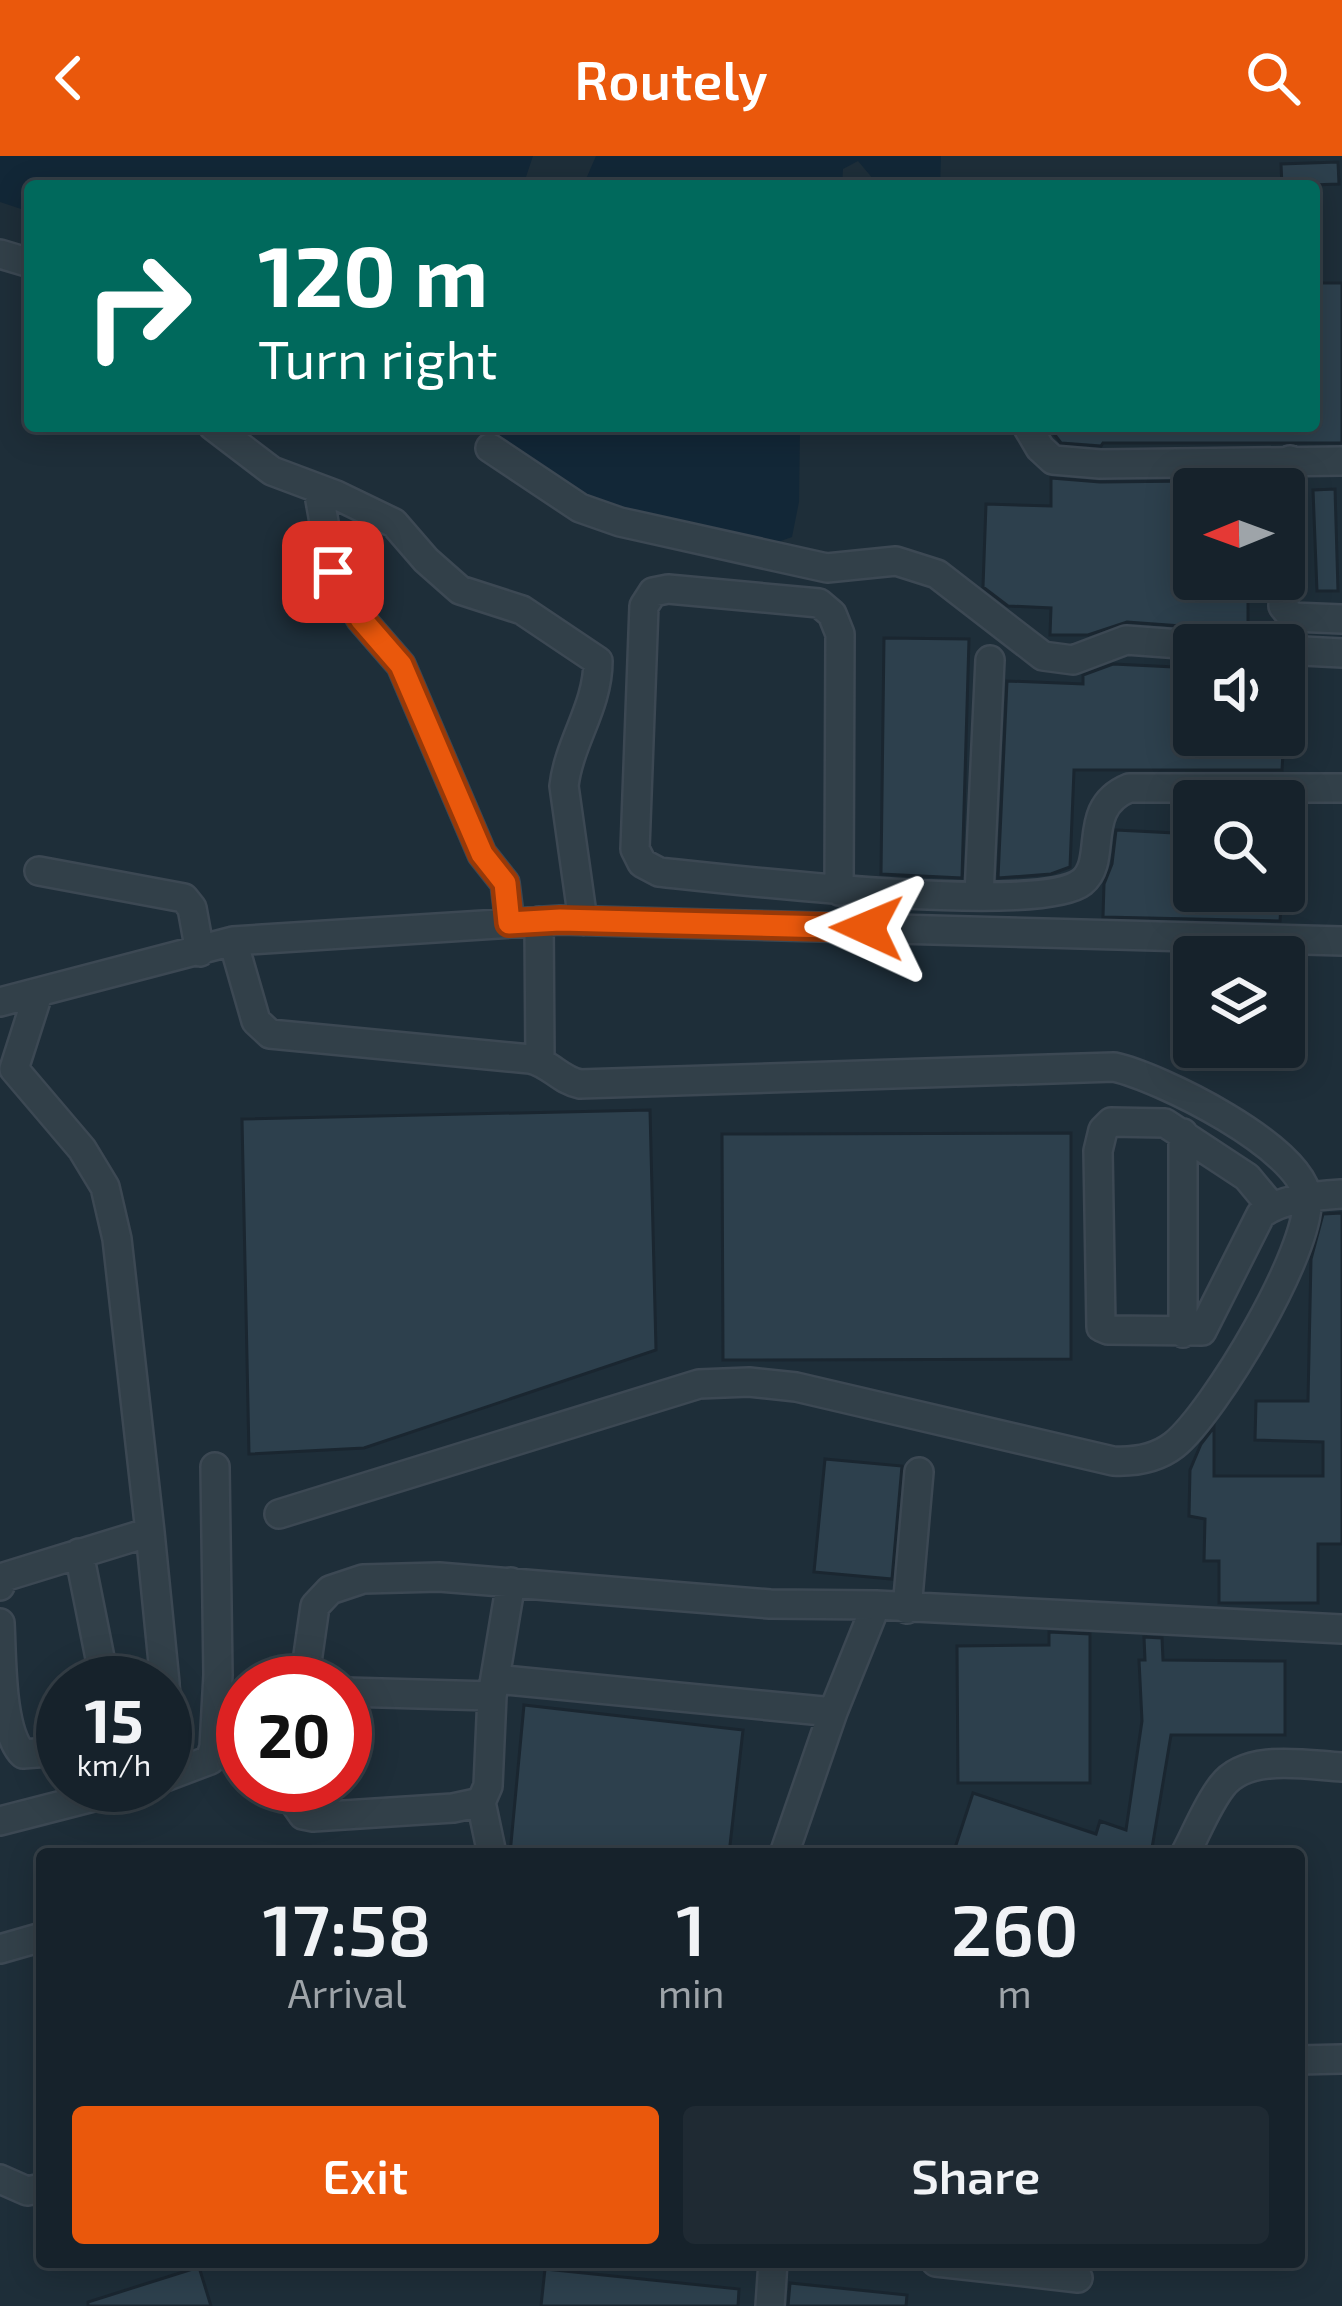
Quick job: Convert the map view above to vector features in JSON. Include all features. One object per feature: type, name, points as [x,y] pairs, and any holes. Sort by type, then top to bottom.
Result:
[{"type":"lane","points":[[221,432],[272,471],[394,524],[460,590],[522,610],[598,661],[596,694],[567,764],[564,786],[583,921]]},
{"type":"lane","points":[[1031,432],[1053,460],[1100,464],[1342,460]]},
{"type":"lane","points":[[490,448],[580,508],[620,522],[827,568],[896,561],[937,574],[1043,656],[1073,660],[1126,640],[1173,643]]},
{"type":"lane","points":[[1290,460],[1283,607],[1292,617],[1342,619]]},
{"type":"lane","points":[[318,488],[333,572],[361,619],[401,665],[482,854],[505,883],[509,923]]},
{"type":"lane","points":[[839,891],[840,634],[832,614],[819,604],[668,589],[653,592],[644,606],[638,856],[659,872],[839,891],[980,896],[1060,890],[1082,882],[1089,871],[1102,808],[1116,793],[1129,788],[1342,788]]},
{"type":"lane","points":[[1305,651],[1342,652]]},
{"type":"lane","points":[[980,896],[990,660]]},
{"type":"lane","points":[[39,871],[184,898],[192,908],[200,952]]},
{"type":"lane","points":[[539,921],[540,1061]]},
{"type":"lane","points":[[1,1002],[232,941],[539,921],[1342,941]]},
{"type":"lane","points":[[232,941],[256,1021],[270,1034],[540,1061],[580,1084],[1114,1067],[1175,1088],[1274,1150],[1300,1177],[1307,1197],[1300,1234],[1230,1379],[1173,1446],[1139,1462],[1113,1461],[796,1387],[699,1384],[279,1514]]},
{"type":"lane","points":[[38,994],[7,1072],[82,1149],[105,1187],[117,1239],[162,1656]]},
{"type":"lane","points":[[1271,1207],[1246,1178],[1165,1123],[1111,1122],[1103,1130],[1098,1150],[1101,1327],[1183,1333],[1206,1328],[1261,1214],[1307,1197],[1342,1194]]},
{"type":"lane","points":[[1183,1133],[1183,1333]]},
{"type":"lane","points":[[192,1767],[210,1760],[214,1748],[218,1675],[215,1467]]},
{"type":"lane","points":[[907,1609],[919,1472]]},
{"type":"lane","points":[[0,1586],[4,1577],[150,1532]]},
{"type":"lane","points":[[79,1553],[100,1656]]},
{"type":"lane","points":[[308,1656],[316,1606],[330,1590],[363,1579],[439,1577],[770,1604],[876,1605],[1342,1629]]},
{"type":"lane","points":[[492,1848],[482,1802],[488,1786],[493,1687],[511,1582]]},
{"type":"lane","points":[[786,1848],[832,1712],[876,1605]]},
{"type":"lane","points":[[0,1623],[7,1725],[14,1746],[23,1754],[36,1753]]},
{"type":"lane","points":[[372,1691],[493,1687],[832,1712]]},
{"type":"lane","points":[[1188,1848],[1224,1782],[1250,1767],[1278,1763],[1342,1767]]},
{"type":"lane","points":[[301,1812],[313,1816],[482,1802]]},
{"type":"lane","points":[[0,1821],[36,1811]]},
{"type":"lane","points":[[0,1948],[36,1939]]},
{"type":"lane","points":[[1305,2060],[1342,2059]]},
{"type":"lane","points":[[0,2179],[27,2191],[36,2189]]},
{"type":"lane","points":[[770,2306],[773,2268]]},
{"type":"lane","points":[[1043,2268],[1079,2270],[1073,2306]]},
{"type":"water","points":[[0,156],[533,156],[525,180],[24,180],[24,210],[0,202]]},
{"type":"water","points":[[596,156],[941,156],[940,180],[874,180],[858,161],[843,169],[842,180],[586,180]]},
{"type":"water","points":[[492,432],[800,432],[799,502],[792,537],[775,543],[593,502],[531,465]]},
{"type":"building","points":[[1338,162],[1339,184],[1282,180],[1281,164]]},
{"type":"building","points":[[1320,283],[1342,283],[1342,443],[1061,443],[1053,432],[1320,432]]},
{"type":"building","points":[[1051,478],[1173,481],[1173,600],[1248,600],[1248,624],[1127,622],[1088,635],[1050,635],[1051,608],[1008,606],[983,587],[986,504],[1051,506]]},
{"type":"building","points":[[1335,489],[1338,591],[1317,591],[1313,490]]},
{"type":"building","points":[[884,638],[969,639],[962,878],[881,874]]},
{"type":"building","points":[[1113,664],[1173,667],[1173,756],[1283,756],[1282,770],[1074,770],[1070,867],[1051,874],[998,878],[1007,681],[1083,684],[1083,675]]},
{"type":"building","points":[[1116,830],[1173,833],[1173,912],[1281,912],[1280,921],[1103,917],[1104,884]]},
{"type":"building","points":[[650,1110],[656,1350],[364,1448],[249,1454],[242,1119]]},
{"type":"building","points":[[1071,1133],[1071,1359],[723,1360],[722,1134]]},
{"type":"building","points":[[1342,1213],[1342,1544],[1318,1544],[1318,1603],[1219,1603],[1219,1561],[1204,1561],[1205,1519],[1189,1516],[1190,1470],[1214,1427],[1214,1476],[1323,1476],[1323,1442],[1255,1440],[1256,1401],[1308,1401],[1311,1259],[1323,1214]]},
{"type":"building","points":[[825,1459],[902,1466],[892,1579],[814,1572]]},
{"type":"building","points":[[1049,1632],[1090,1634],[1090,1783],[958,1783],[957,1646],[1049,1645]]},
{"type":"building","points":[[1144,1637],[1162,1638],[1163,1660],[1285,1661],[1285,1735],[1171,1735],[1152,1848],[955,1848],[973,1793],[1096,1834],[1100,1821],[1126,1830],[1142,1721],[1139,1660],[1145,1660]]},
{"type":"building","points":[[524,1705],[743,1730],[730,1848],[511,1848]]},
{"type":"building","points":[[199,2268],[211,2306],[88,2306],[88,2302]]},
{"type":"building","points":[[545,2269],[739,2289],[738,2306],[541,2306]]},
{"type":"building","points":[[790,2283],[907,2295],[906,2306],[788,2306]]},
{"type":"route","points":[[333,572],[361,619],[401,665],[482,854],[505,883],[509,923],[560,920],[867,928]]}]
